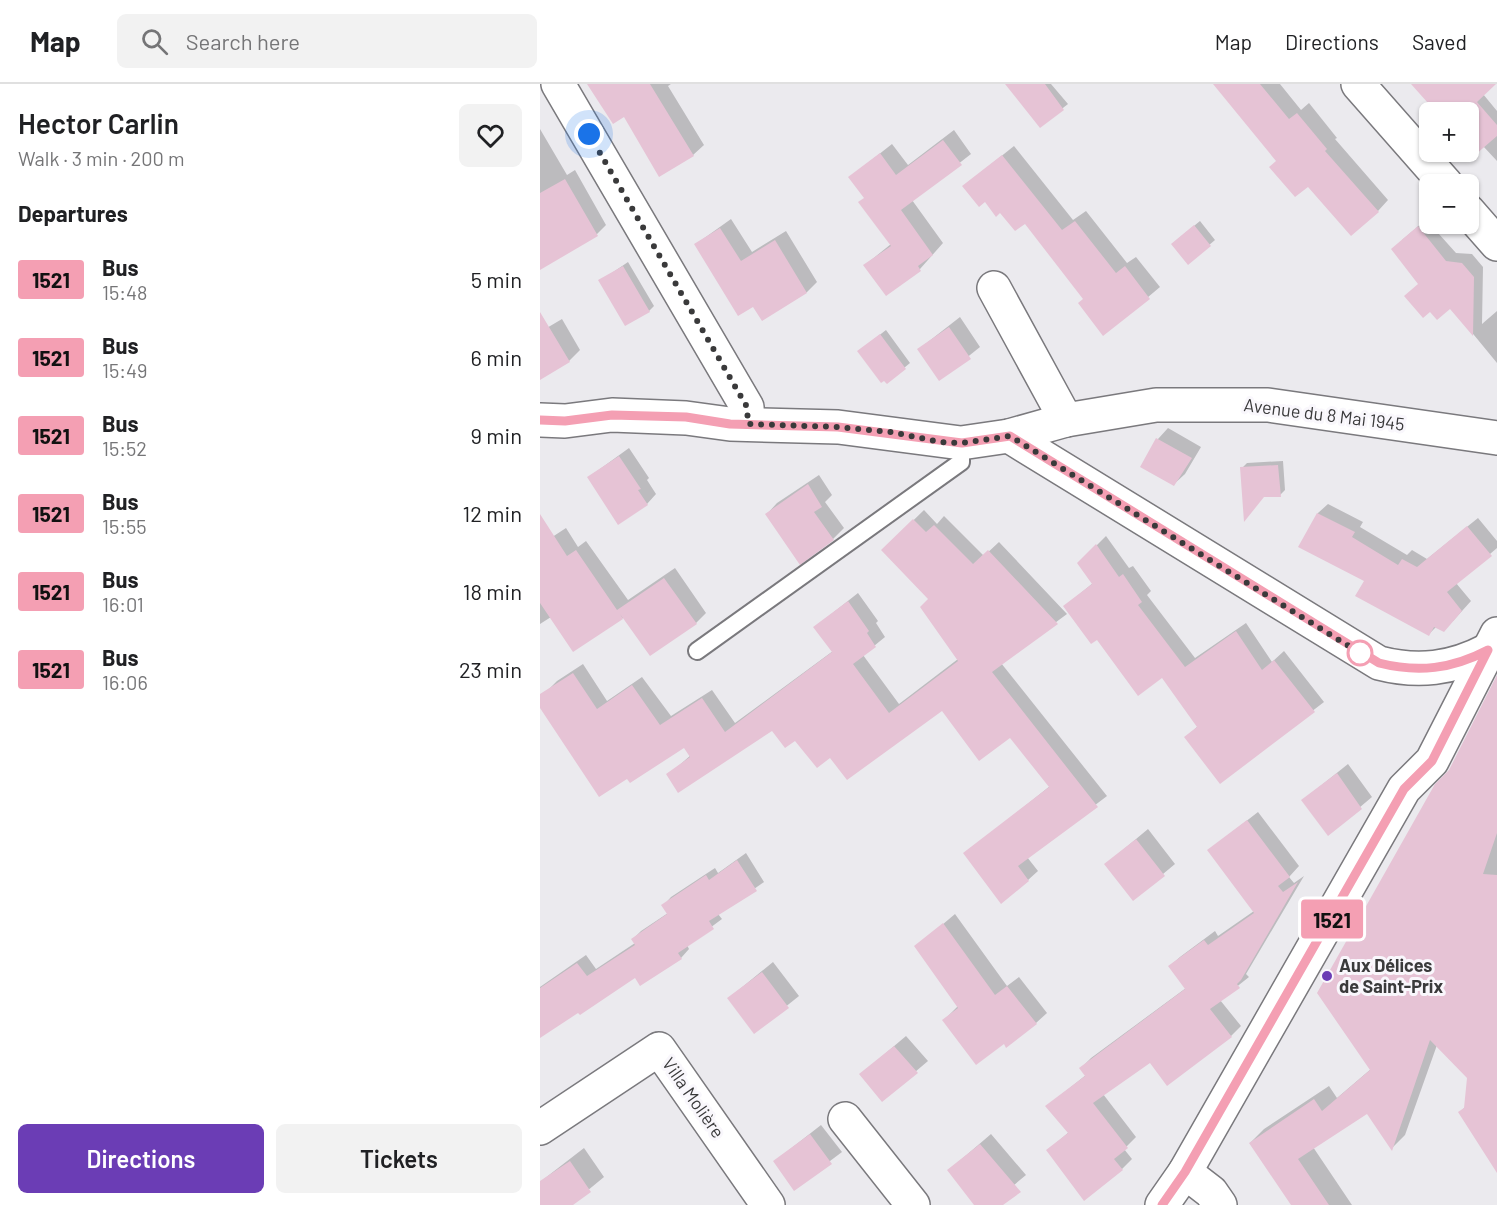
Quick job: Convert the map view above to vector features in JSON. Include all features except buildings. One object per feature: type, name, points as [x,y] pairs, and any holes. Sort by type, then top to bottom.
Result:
[{"type":"street","points":[[558,84],[747,407],[748,424]]},
{"type":"street","points":[[1358,84],[1437,174]]},
{"type":"street","points":[[1479,223],[1497,243]]},
{"type":"street","points":[[993,288],[1066,420]]},
{"type":"street","name":"Avenue du 8 Mai 1945","points":[[540,420],[565,421],[612,415],[686,417],[748,424],[838,427],[962,443],[1010,436],[1066,420],[1156,405],[1268,405],[1497,438]]},
{"type":"street","points":[[1010,436],[1379,663],[1403,669],[1434,668],[1470,659],[1492,642]]},
{"type":"street","points":[[1162,1205],[1185,1172],[1404,789],[1436,753],[1492,642]]},
{"type":"street","name":"Villa Molière","points":[[540,1128],[659,1049],[768,1205]]},
{"type":"street","points":[[845,1119],[913,1205]]},
{"type":"street","points":[[1185,1172],[1211,1192],[1220,1205]]},
{"type":"lane","points":[[697,651],[961,462],[962,443]]},
{"type":"bus line","name":"1521","points":[[540,420],[565,421],[612,415],[686,417],[730,424],[838,427],[891,432],[940,442],[962,443],[1010,436],[1359,653],[1379,663],[1403,669],[1423,670],[1444,667],[1470,659],[1488,650],[1432,761],[1404,789],[1368,856],[1185,1172],[1162,1205]]},
{"type":"place","name":"Aux Délices de Saint-Prix","points":[[1327,976]]},
{"type":"route","points":[[589,134],[747,407],[748,424],[838,427],[891,432],[940,442],[962,443],[1010,436],[1360,653]]}]
